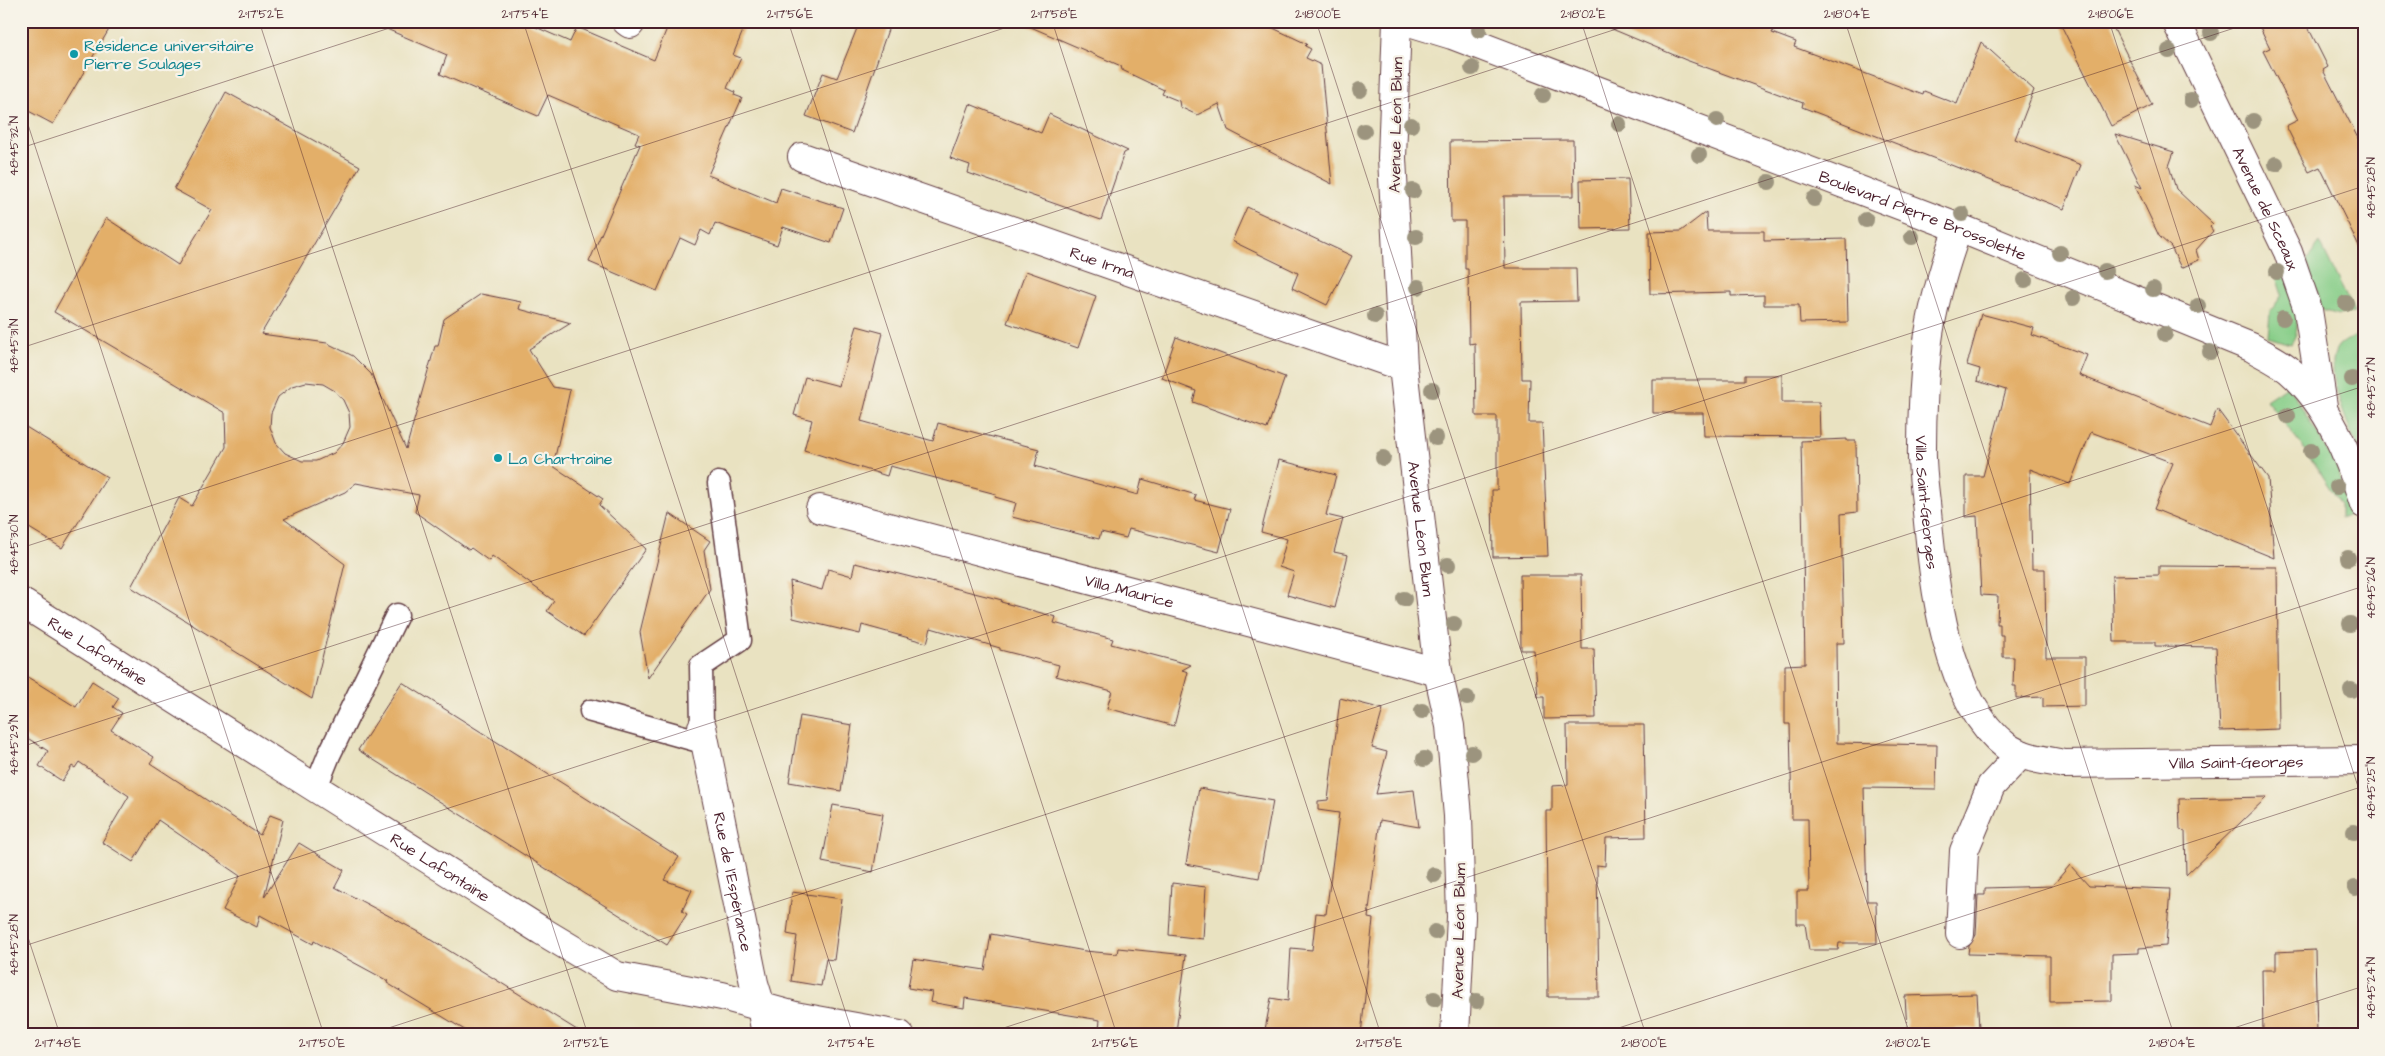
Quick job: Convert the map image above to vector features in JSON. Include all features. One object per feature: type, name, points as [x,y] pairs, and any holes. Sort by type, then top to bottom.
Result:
[{"type":"street","name":"Avenue Léon Blum","points":[[1397,21],[1392,158],[1403,367],[1438,672],[1450,726],[1458,816],[1461,917],[1455,1035]]},
{"type":"street","name":"Boulevard Pierre Brossolette","points":[[1406,21],[1452,34],[1958,228],[2251,347],[2290,370],[2323,406],[2352,466],[2364,504]]},
{"type":"street","name":"Avenue de Sceaux","points":[[2176,21],[2288,252],[2308,310],[2323,406]]},
{"type":"street","name":"Rue Irma","points":[[802,157],[1403,367]]},
{"type":"street","name":"Villa Saint-Georges","points":[[1958,228],[1945,267],[1928,340],[1922,449],[1933,568],[1945,636],[1968,696],[1988,728],[2008,747],[2021,754],[2064,764],[2364,760]]},
{"type":"street","name":"Villa Maurice","points":[[820,509],[1438,672]]},
{"type":"street","name":"Rue Lafontaine","points":[[21,602],[542,931],[617,976],[722,996],[796,1016],[900,1035]]},
{"type":"street","name":"Rue de l'Espérance","points":[[704,735],[766,1035]]},
{"type":"street","points":[[1960,934],[1964,851],[1991,786],[2021,754]]},
{"type":"lane","points":[[592,711],[704,735],[701,666],[740,640],[718,483]]},
{"type":"lane","points":[[316,787],[329,755],[397,615]]},
{"type":"green space","points":[[2320,243],[2354,312],[2339,315],[2322,310],[2306,261]]},
{"type":"green space","points":[[2283,267],[2297,318],[2295,337],[2290,344],[2268,337],[2270,312],[2282,295],[2274,271]]},
{"type":"green space","points":[[2363,332],[2364,462],[2340,403],[2333,369],[2334,356],[2339,346]]},
{"type":"green space","points":[[2288,385],[2337,467],[2353,513],[2340,518],[2340,504],[2300,443],[2266,400]]},
{"type":"building","points":[[21,21],[114,21],[53,124],[21,107]]},
{"type":"building","points":[[368,21],[522,21],[570,42],[577,27],[654,60],[670,21],[747,21],[733,55],[741,58],[727,88],[735,92],[734,95],[742,98],[708,175],[776,203],[781,188],[843,208],[831,243],[783,227],[777,245],[715,223],[710,235],[701,230],[695,245],[680,238],[657,291],[589,262],[640,145],[635,143],[639,134],[548,95],[538,116],[440,74],[447,55]]},
{"type":"building","points":[[860,21],[891,21],[852,133],[806,116],[823,73],[837,78]]},
{"type":"building","points":[[1017,21],[1258,21],[1307,44],[1305,46],[1311,49],[1306,58],[1321,65],[1332,184],[1228,130],[1219,104],[1197,115],[1180,107],[1179,101],[1162,94],[1164,90],[1122,70],[1121,66]]},
{"type":"building","points":[[1593,21],[1777,21],[1772,33],[1796,42],[1794,47],[1923,95],[1924,91],[1957,104],[1981,42],[2034,90],[2015,139],[2081,165],[2064,209],[1802,107],[1803,103],[1686,60]]},
{"type":"building","points":[[2059,21],[2110,21],[2152,105],[2111,126]]},
{"type":"building","points":[[2257,21],[2305,21],[2328,67],[2323,70],[2364,150],[2364,256],[2320,167],[2309,172],[2286,126],[2298,120],[2263,51],[2270,48]]},
{"type":"building","points":[[226,92],[360,166],[261,334],[327,343],[353,356],[371,374],[406,449],[435,346],[438,346],[444,319],[481,294],[521,302],[519,309],[571,323],[529,349],[553,387],[570,390],[553,466],[603,499],[599,505],[646,549],[584,636],[547,611],[554,601],[492,556],[489,561],[471,548],[469,550],[415,512],[419,495],[356,483],[345,492],[284,519],[345,564],[312,699],[131,587],[179,498],[192,506],[226,447],[225,413],[54,312],[106,218],[178,265],[212,210],[174,189]],"holes":[[[306,382],[323,384],[335,391],[343,400],[349,413],[350,427],[343,443],[334,453],[316,461],[302,461],[285,453],[276,443],[270,427],[271,413],[278,397],[292,386]]]},
{"type":"building","points":[[970,104],[1041,133],[1049,114],[1128,151],[1124,153],[1101,220],[968,173],[970,165],[950,158]]},
{"type":"building","points":[[2115,134],[2174,152],[2169,166],[2176,189],[2213,224],[2210,227],[2213,231],[2196,250],[2199,260],[2181,268],[2171,247],[2159,236],[2135,185],[2142,188]]},
{"type":"building","points":[[1573,140],[1574,196],[1504,196],[1505,268],[1576,268],[1577,301],[1521,302],[1522,379],[1530,379],[1529,423],[1542,423],[1548,556],[1493,557],[1492,490],[1497,490],[1497,416],[1476,416],[1475,343],[1469,344],[1468,269],[1465,269],[1465,221],[1451,221],[1450,141]]},
{"type":"building","points":[[1628,179],[1630,228],[1581,229],[1580,180]]},
{"type":"building","points":[[1247,207],[1352,256],[1327,305],[1292,288],[1298,273],[1232,241]]},
{"type":"building","points":[[1706,212],[1707,231],[1764,231],[1764,241],[1846,239],[1848,322],[1800,323],[1799,305],[1764,305],[1764,295],[1731,296],[1731,292],[1650,294],[1649,232],[1681,231]]},
{"type":"building","points":[[1026,271],[1096,296],[1078,348],[1007,323]]},
{"type":"building","points":[[1981,314],[2034,328],[2032,335],[2087,355],[2079,375],[2210,427],[2217,409],[2268,478],[2274,558],[2154,509],[2173,463],[2091,432],[2070,484],[2030,469],[2032,569],[2045,569],[2046,657],[2085,657],[2085,706],[2043,707],[2043,697],[2016,698],[2016,686],[2013,686],[2014,657],[2003,657],[2003,635],[2000,635],[2000,624],[1997,624],[1998,596],[1981,595],[1977,516],[1966,517],[1966,476],[1983,476],[2006,390],[1977,381],[1980,369],[1967,365]]},
{"type":"building","points":[[857,326],[883,333],[861,421],[933,441],[938,423],[1039,449],[1035,466],[1072,477],[1138,495],[1142,479],[1196,495],[1194,500],[1230,509],[1219,552],[1129,529],[1126,538],[1101,532],[1099,539],[1012,517],[1016,503],[995,497],[996,494],[890,466],[887,476],[804,450],[812,420],[794,415],[805,377],[839,386]]},
{"type":"building","points":[[1176,337],[1285,377],[1267,429],[1193,402],[1196,391],[1162,378]]},
{"type":"building","points":[[1745,375],[1782,375],[1782,402],[1819,402],[1820,437],[1704,436],[1703,413],[1653,413],[1653,380],[1745,380]]},
{"type":"building","points":[[21,424],[107,477],[62,548],[21,523]]},
{"type":"building","points":[[1847,439],[1847,441],[1856,441],[1857,512],[1841,514],[1844,643],[1836,643],[1837,743],[1937,745],[1936,789],[1864,788],[1867,901],[1876,901],[1877,943],[1839,943],[1838,950],[1809,950],[1805,924],[1797,924],[1797,891],[1809,891],[1808,819],[1792,819],[1790,724],[1785,724],[1785,665],[1805,664],[1801,441]]},
{"type":"building","points":[[1279,460],[1336,475],[1326,515],[1343,519],[1334,552],[1348,555],[1335,608],[1287,595],[1294,572],[1279,567],[1287,539],[1261,532]]},
{"type":"building","points":[[669,513],[710,541],[704,550],[710,589],[648,678],[640,632]]},
{"type":"building","points":[[855,563],[1002,600],[1001,602],[1056,617],[1054,623],[1113,639],[1111,644],[1191,665],[1182,670],[1188,672],[1174,726],[1107,708],[1112,691],[1056,676],[1059,665],[1000,650],[1000,648],[931,628],[927,643],[862,625],[860,634],[793,618],[790,581],[822,590],[828,569],[852,576]]},
{"type":"building","points":[[2159,566],[2277,567],[2279,729],[2220,731],[2216,647],[2155,646],[2155,642],[2114,642],[2112,576],[2159,575]]},
{"type":"building","points":[[1520,575],[1581,575],[1582,649],[1594,649],[1596,718],[1544,719],[1544,697],[1538,697],[1534,650],[1521,650]]},
{"type":"building","points":[[21,673],[76,707],[92,681],[119,698],[113,707],[122,713],[111,730],[154,757],[150,763],[260,835],[270,815],[283,820],[264,897],[299,843],[344,870],[335,887],[419,932],[585,1035],[473,1035],[387,983],[388,981],[314,941],[313,944],[260,915],[257,927],[223,910],[240,876],[158,820],[133,862],[102,842],[129,796],[79,762],[75,768],[72,766],[62,781],[39,766],[48,751],[21,734]]},
{"type":"building","points":[[402,682],[679,857],[664,880],[692,890],[682,911],[687,914],[667,945],[358,750]]},
{"type":"building","points":[[1340,698],[1383,709],[1372,748],[1387,752],[1376,794],[1414,790],[1419,827],[1380,820],[1368,918],[1373,919],[1361,1035],[1264,1035],[1271,998],[1288,1001],[1291,948],[1312,950],[1316,913],[1326,914],[1339,813],[1318,810],[1318,801],[1328,800]]},
{"type":"building","points":[[800,716],[852,725],[841,791],[789,782]]},
{"type":"building","points":[[1567,725],[1644,725],[1646,837],[1606,838],[1605,866],[1597,865],[1599,997],[1548,997],[1546,811],[1552,811],[1552,786],[1568,785]]},
{"type":"building","points":[[1199,788],[1273,801],[1259,878],[1186,864]]},
{"type":"building","points":[[2267,797],[2186,875],[2185,831],[2180,830],[2179,799]]},
{"type":"building","points":[[833,805],[883,814],[873,872],[822,862]]},
{"type":"building","points":[[2070,865],[2089,886],[2170,889],[2166,946],[2139,948],[2139,953],[2112,954],[2112,1001],[2050,1002],[2050,956],[1968,954],[1969,946],[1976,935],[1978,895],[1985,895],[1985,888],[2052,886]]},
{"type":"building","points":[[1172,883],[1206,887],[1203,939],[1169,935]]},
{"type":"building","points":[[792,892],[842,899],[834,960],[826,959],[821,986],[791,981],[797,936],[787,934]]},
{"type":"building","points":[[991,934],[1085,951],[1117,954],[1118,948],[1186,955],[1176,1032],[1167,1030],[1166,1035],[1146,1035],[1099,1029],[1100,1020],[965,998],[964,1008],[930,1002],[932,992],[908,988],[913,959],[985,970]]},
{"type":"building","points":[[2315,950],[2317,1035],[2263,1035],[2262,970],[2276,970],[2276,952]]},
{"type":"building","points":[[1977,994],[1979,1028],[1907,1030],[1905,996]]},
{"type":"place","name":"Résidence universitaire Pierre Soulages","points":[[74,54]]},
{"type":"place","name":"La Chartraine","points":[[498,458]]}]
